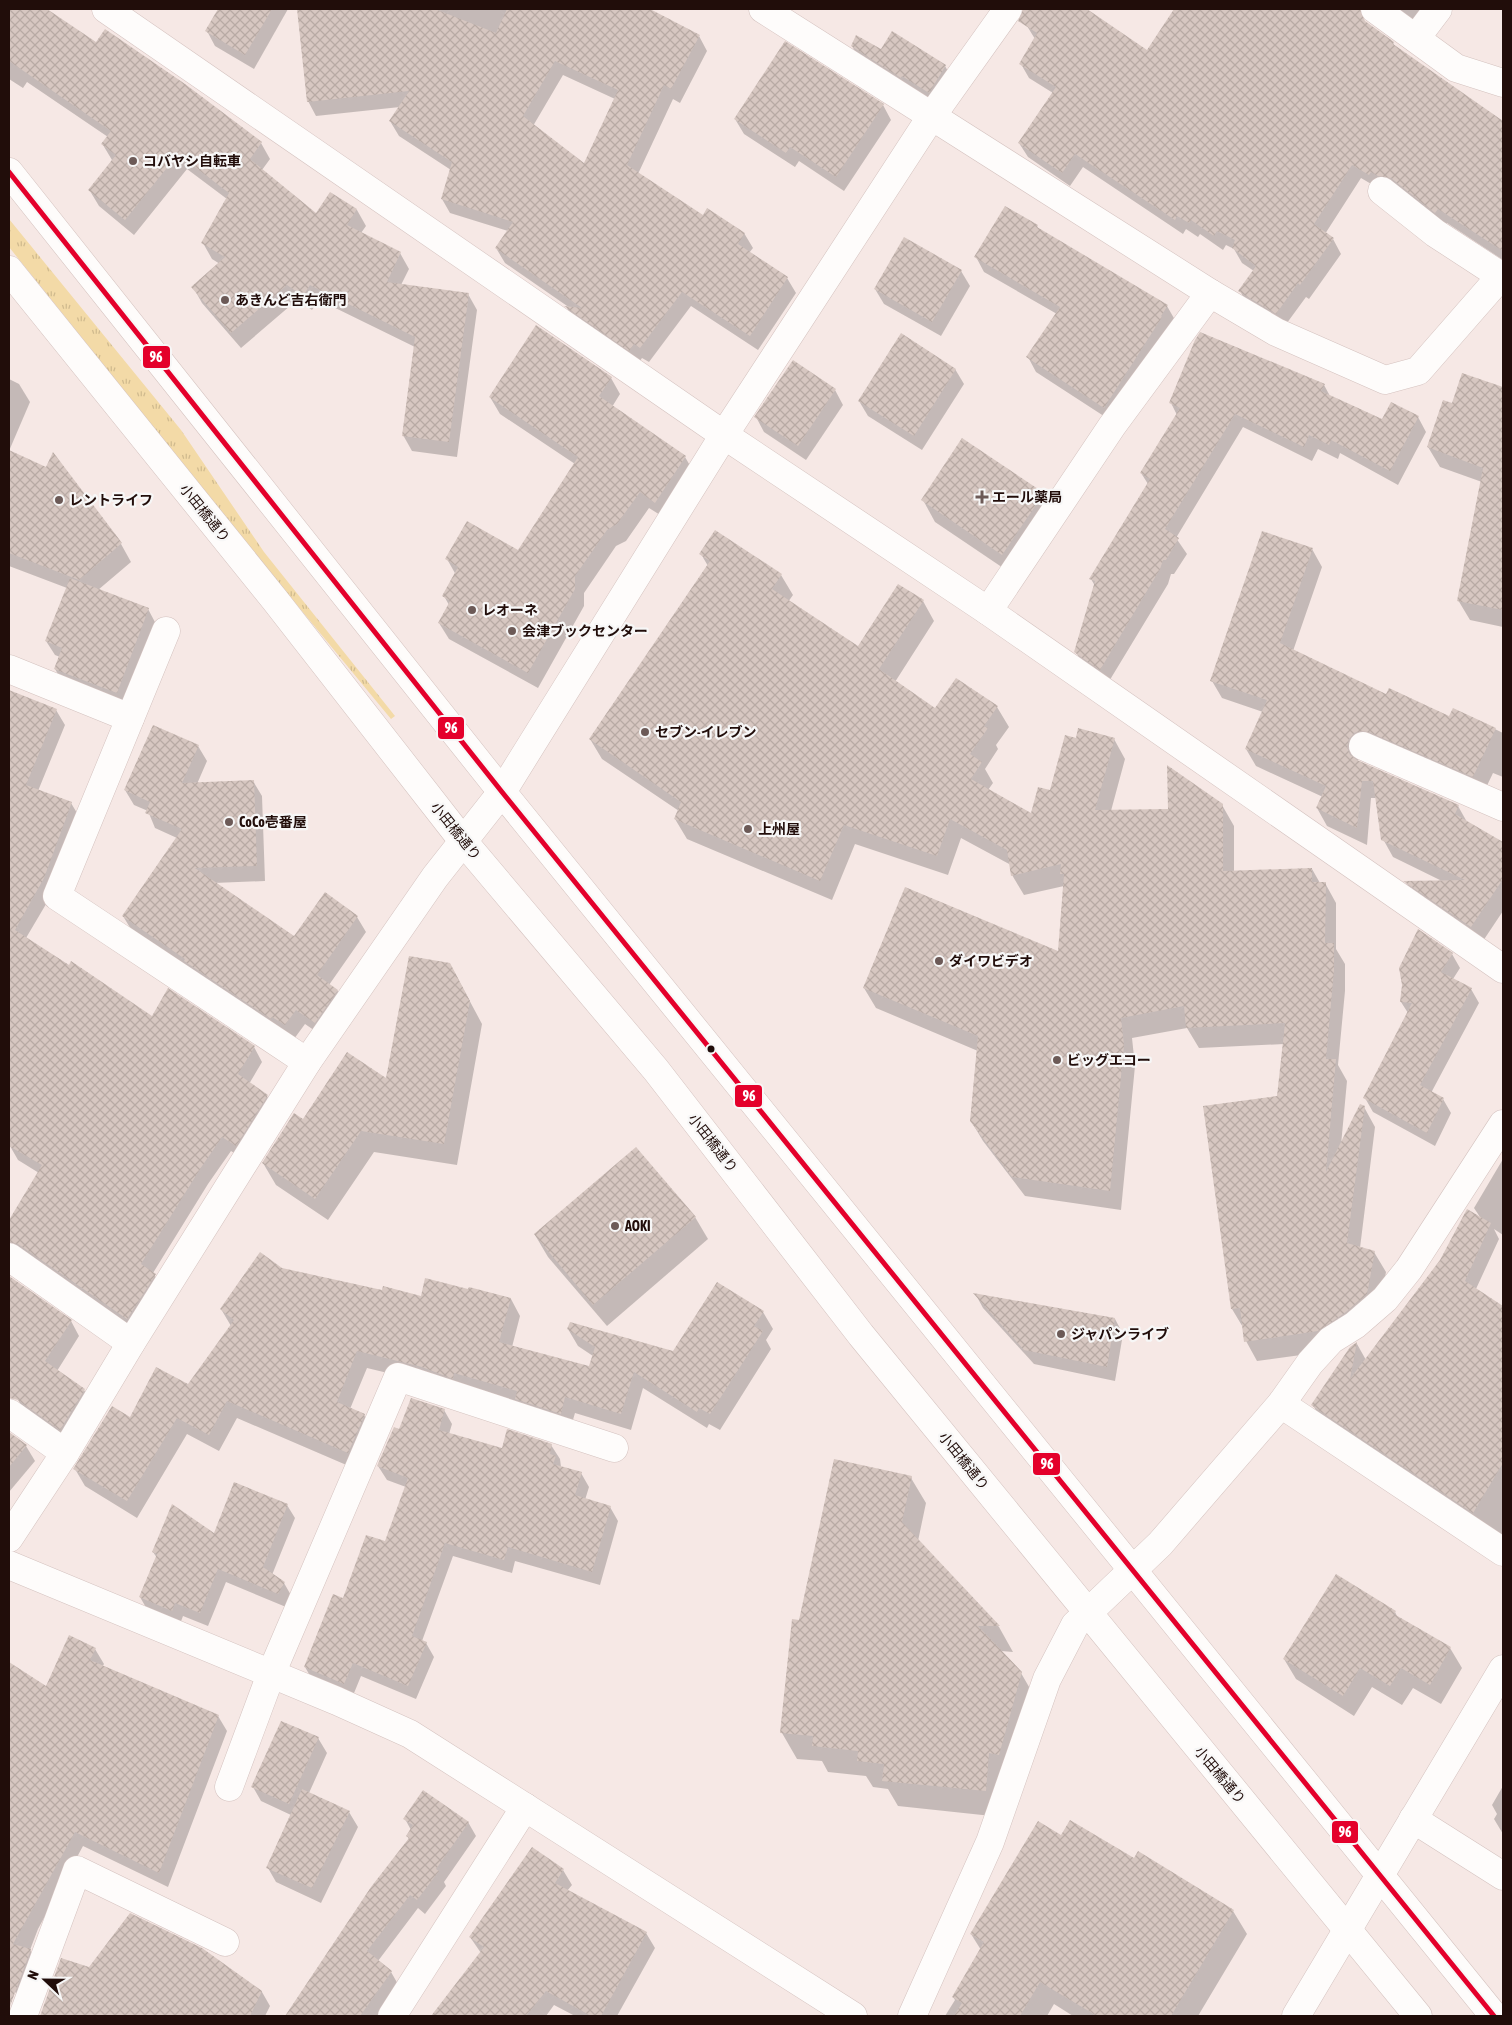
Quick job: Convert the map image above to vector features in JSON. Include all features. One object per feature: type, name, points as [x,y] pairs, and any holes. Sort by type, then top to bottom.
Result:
[{"type":"street","points":[[106,9],[724,435],[988,611],[1503,969]]},
{"type":"street","points":[[763,9],[1210,294],[1276,332],[1385,380],[1418,371],[1502,277],[1435,233],[1382,192]]},
{"type":"street","points":[[9,1538],[65,1453],[131,1343],[307,1062],[435,877],[502,792],[724,435],[931,117],[1008,9]]},
{"type":"street","points":[[1375,9],[1456,68],[1503,83]]},
{"type":"street","points":[[1416,38],[1438,9]]},
{"type":"street","points":[[9,172],[502,792],[902,1284],[1380,1878],[1494,2016]]},
{"type":"street","name":"小田橋通り","points":[[9,270],[275,600],[463,841],[656,1070],[861,1335],[1418,2016]]},
{"type":"street","points":[[988,611],[1112,426],[1210,294]]},
{"type":"street","points":[[166,631],[57,896],[307,1062]]},
{"type":"street","points":[[9,669],[130,718]]},
{"type":"street","points":[[1363,746],[1503,807]]},
{"type":"street","points":[[912,2016],[990,1842],[1047,1679],[1075,1625],[1160,1544],[1281,1404],[1310,1363],[1331,1340],[1355,1325],[1385,1299],[1410,1269],[1503,1124]]},
{"type":"street","points":[[9,1257],[131,1343]]},
{"type":"street","points":[[230,1787],[270,1674],[398,1378],[614,1448]]},
{"type":"street","points":[[1281,1404],[1503,1552]]},
{"type":"street","points":[[9,1413],[65,1453]]},
{"type":"street","points":[[9,1565],[410,1734],[853,2016]]},
{"type":"street","points":[[1296,2016],[1503,1669]]},
{"type":"street","points":[[392,2016],[525,1807]]},
{"type":"street","points":[[1413,1820],[1503,1876]]},
{"type":"street","points":[[23,2016],[77,1870],[225,1942]]},
{"type":"green space","points":[[9,219],[181,430],[264,552],[395,716],[391,719],[263,564],[9,247]]},
{"type":"building","points":[[9,9],[47,9],[96,42],[105,29],[185,84],[262,142],[250,159],[316,213],[330,192],[357,209],[347,225],[401,252],[387,282],[469,293],[449,442],[402,436],[415,337],[310,285],[303,296],[287,285],[231,333],[191,287],[225,257],[201,243],[229,193],[178,154],[125,220],[88,190],[116,155],[101,144],[111,131],[9,61]]},
{"type":"building","points":[[218,9],[272,9],[245,55],[205,31]]},
{"type":"building","points":[[297,9],[435,9],[496,33],[507,9],[650,9],[700,35],[671,89],[664,85],[627,165],[703,215],[707,208],[745,233],[738,244],[788,277],[750,336],[682,292],[640,348],[634,344],[629,351],[564,306],[582,308],[495,248],[513,222],[441,199],[452,162],[389,121],[409,91],[307,102]],"holes":[[[555,61],[618,90],[584,163],[523,116]]]},
{"type":"building","points":[[1023,9],[1087,9],[1147,50],[1174,9],[1360,9],[1365,21],[1394,42],[1393,44],[1503,121],[1503,251],[1438,209],[1435,213],[1391,178],[1378,176],[1371,172],[1369,175],[1352,165],[1314,224],[1334,238],[1276,314],[1238,291],[1256,266],[1232,248],[1235,240],[1217,231],[1214,236],[1191,220],[1189,223],[1177,216],[1175,220],[1075,154],[1062,173],[1018,143],[1056,87],[1019,64],[1037,33],[1018,21]]},
{"type":"building","points":[[892,31],[946,65],[929,93],[902,76],[901,78],[851,46],[856,35],[881,49]]},
{"type":"building","points":[[785,41],[884,104],[836,177],[790,147],[786,153],[734,119]]},
{"type":"building","points":[[1005,206],[1168,305],[1104,408],[1026,357],[1060,307],[974,257]]},
{"type":"building","points":[[904,237],[962,270],[932,322],[874,289]]},
{"type":"building","points":[[536,325],[612,377],[599,396],[686,456],[655,503],[640,492],[617,524],[607,530],[575,576],[575,589],[528,673],[438,623],[450,601],[442,596],[458,567],[445,559],[467,521],[518,550],[578,457],[489,397]]},
{"type":"building","points":[[1200,332],[1325,384],[1321,391],[1382,419],[1391,402],[1419,416],[1390,471],[1331,440],[1329,445],[1309,435],[1304,447],[1235,414],[1165,529],[1179,538],[1166,560],[1163,560],[1160,569],[1100,670],[1074,652],[1095,581],[1089,579],[1150,479],[1140,473],[1180,408],[1169,403]]},
{"type":"building","points":[[901,333],[956,369],[914,436],[858,401]]},
{"type":"building","points":[[793,360],[836,389],[798,446],[754,417]]},
{"type":"building","points":[[1462,373],[1503,387],[1503,610],[1457,601],[1483,468],[1427,447],[1443,400],[1452,403]]},
{"type":"building","points":[[962,438],[1044,493],[1002,555],[921,500]]},
{"type":"building","name":"レントライフ","points":[[9,450],[46,467],[53,452],[122,543],[79,580],[9,553]]},
{"type":"building","points":[[715,530],[782,574],[772,589],[858,646],[898,584],[924,600],[879,669],[935,708],[956,678],[998,706],[984,726],[988,728],[970,754],[982,762],[971,779],[1031,813],[1038,787],[1050,790],[1065,735],[1076,738],[1078,728],[1115,738],[1095,810],[1168,809],[1167,765],[1223,804],[1223,871],[1312,868],[1312,882],[1326,882],[1325,943],[1334,943],[1334,970],[1326,1059],[1336,1059],[1326,1172],[1360,1104],[1365,1106],[1347,1243],[1375,1251],[1367,1294],[1346,1312],[1318,1331],[1244,1342],[1240,1308],[1231,1309],[1203,1106],[1277,1096],[1285,1023],[1186,1028],[1184,1006],[1121,1018],[1124,1045],[1110,1191],[1012,1177],[970,1121],[978,1036],[863,988],[905,887],[1058,951],[1064,874],[1060,874],[1061,864],[1011,876],[1007,850],[950,819],[937,856],[844,825],[820,881],[674,819],[681,802],[589,739],[710,561],[699,554]]},
{"type":"building","points":[[1262,531],[1313,548],[1280,643],[1386,694],[1389,688],[1449,716],[1453,708],[1496,728],[1473,777],[1369,732],[1361,731],[1354,733],[1349,739],[1347,747],[1350,755],[1357,760],[1459,805],[1455,814],[1503,842],[1503,879],[1471,927],[1403,881],[1465,880],[1381,840],[1373,781],[1362,781],[1357,828],[1316,808],[1326,786],[1245,749],[1267,700],[1210,681]]},
{"type":"building","points":[[70,578],[149,608],[117,693],[54,669],[62,648],[45,641]]},
{"type":"building","points":[[9,690],[57,709],[26,785],[72,802],[44,878],[15,930],[69,965],[71,961],[152,1016],[168,988],[255,1046],[238,1074],[268,1095],[236,1146],[222,1137],[200,1169],[141,1264],[156,1274],[127,1319],[18,1244],[9,1242],[9,1220],[42,1165],[9,1146]]},
{"type":"building","points":[[153,725],[199,745],[182,783],[254,780],[257,866],[195,868],[294,936],[325,892],[358,916],[317,975],[338,990],[315,1023],[296,1010],[285,1025],[272,1017],[271,1019],[184,961],[185,959],[122,916],[182,829],[145,813],[150,802],[124,790]]},
{"type":"building","points":[[1418,929],[1453,953],[1441,972],[1472,988],[1420,1085],[1444,1098],[1427,1133],[1363,1098],[1412,1003],[1400,1002],[1402,985],[1399,968]]},
{"type":"building","points":[[409,956],[450,963],[470,1001],[444,1144],[361,1131],[315,1199],[262,1163],[294,1113],[303,1119],[347,1052],[386,1078]]},
{"type":"building","name":"AOKI","points":[[636,1147],[696,1217],[593,1305],[534,1234]]},
{"type":"building","points":[[1467,1209],[1491,1223],[1465,1281],[1503,1306],[1503,1463],[1473,1513],[1311,1405],[1350,1347],[1357,1342],[1350,1379],[1440,1260]]},
{"type":"building","points":[[260,1252],[282,1268],[382,1290],[383,1286],[421,1296],[425,1278],[511,1298],[499,1342],[589,1366],[595,1347],[567,1329],[570,1322],[673,1351],[717,1282],[764,1311],[754,1326],[763,1331],[710,1414],[699,1408],[697,1412],[634,1372],[621,1414],[565,1397],[561,1414],[515,1399],[517,1391],[454,1373],[453,1379],[422,1367],[357,1351],[337,1402],[365,1414],[348,1453],[227,1401],[209,1435],[177,1418],[127,1501],[73,1469],[112,1406],[130,1417],[156,1367],[188,1384],[234,1320],[220,1309]]},
{"type":"building","points":[[9,1276],[72,1320],[45,1361],[85,1389],[60,1430],[18,1400],[9,1398]]},
{"type":"building","name":"ジャパンライブ","points":[[973,1293],[1115,1318],[1107,1367],[1024,1350]]},
{"type":"building","points":[[411,1398],[445,1409],[439,1430],[502,1448],[507,1429],[552,1444],[550,1454],[556,1456],[553,1464],[582,1472],[575,1495],[611,1506],[592,1572],[508,1547],[504,1560],[445,1543],[412,1636],[427,1642],[408,1686],[353,1663],[344,1684],[304,1667],[333,1594],[343,1598],[366,1535],[385,1541],[408,1478],[377,1466],[394,1427],[399,1429]]},
{"type":"building","points":[[9,1432],[27,1445],[9,1467]]},
{"type":"building","points":[[834,1459],[912,1476],[902,1522],[1000,1626],[978,1626],[1022,1672],[999,1755],[989,1753],[986,1791],[882,1781],[884,1764],[857,1761],[858,1751],[812,1746],[813,1736],[780,1733],[792,1619],[799,1620]]},
{"type":"building","points":[[234,1482],[288,1504],[263,1567],[285,1582],[278,1594],[218,1569],[200,1613],[175,1603],[172,1611],[139,1597],[157,1554],[152,1552],[172,1504],[214,1533]]},
{"type":"building","points":[[1336,1574],[1396,1611],[1394,1614],[1451,1647],[1430,1685],[1401,1668],[1390,1686],[1360,1668],[1343,1696],[1283,1659]]},
{"type":"building","points":[[69,1635],[96,1648],[90,1660],[219,1715],[159,1873],[75,1832],[13,1944],[31,1949],[9,2009],[9,1662],[46,1686]]},
{"type":"building","points":[[281,1721],[319,1737],[289,1804],[251,1787]]},
{"type":"building","points":[[302,1789],[350,1811],[312,1888],[266,1868]]},
{"type":"building","points":[[423,1790],[469,1822],[436,1869],[439,1871],[417,1900],[410,1895],[367,1951],[392,1971],[360,2016],[285,2016],[371,1887],[409,1838],[406,1836],[413,1825],[403,1819]]},
{"type":"building","points":[[1070,1820],[1134,1858],[1138,1851],[1234,1910],[1171,2016],[1097,2016],[1040,1982],[1020,2016],[954,2016],[962,2003],[952,1997],[984,1942],[970,1934],[1038,1821],[1061,1835]]},
{"type":"building","points":[[532,1847],[564,1869],[555,1883],[647,1932],[601,2016],[591,2016],[546,1991],[526,2016],[431,2016],[484,1947],[469,1937]]},
{"type":"building","points":[[130,1913],[202,1948],[262,1991],[250,2016],[40,2016],[61,1958],[89,1967]]},
{"type":"transit line","name":"96","points":[[9,172],[502,792],[1494,2016]]},
{"type":"place","name":"コバヤシ自転車","points":[[133,161]]},
{"type":"place","name":"あきんど吉右衛門","points":[[225,300]]},
{"type":"place","name":"エール薬局","points":[[982,497]]},
{"type":"place","name":"レントライフ","points":[[59,500]]},
{"type":"place","name":"レオーネ","points":[[472,610]]},
{"type":"place","name":"会津ブックセンター","points":[[512,631]]},
{"type":"place","name":"セブン-イレブン","points":[[645,732]]},
{"type":"place","name":"CoCo壱番屋","points":[[229,822]]},
{"type":"place","name":"上州屋","points":[[748,829]]},
{"type":"place","name":"ダイワビデオ","points":[[939,961]]},
{"type":"place","name":"ビッグエコー","points":[[1057,1060]]},
{"type":"place","name":"AOKI","points":[[615,1226]]},
{"type":"place","name":"ジャパンライブ","points":[[1061,1334]]}]
